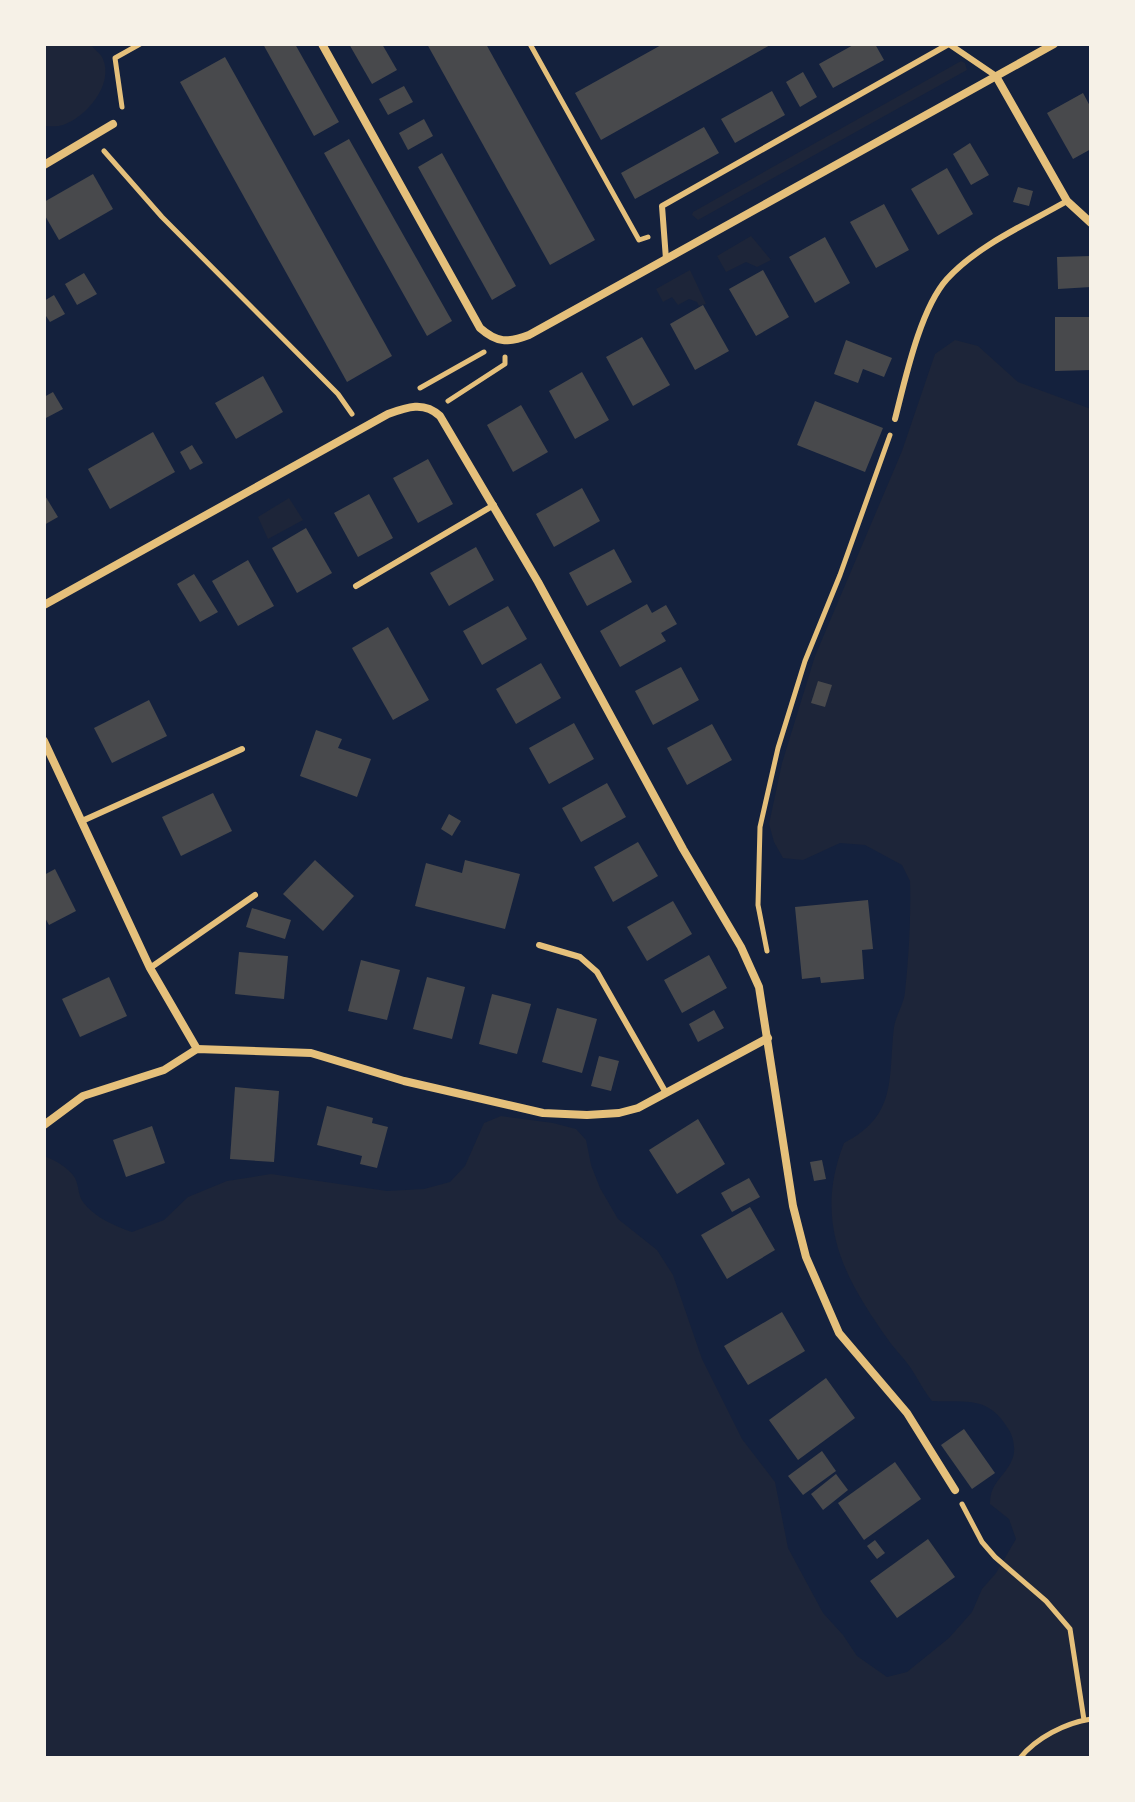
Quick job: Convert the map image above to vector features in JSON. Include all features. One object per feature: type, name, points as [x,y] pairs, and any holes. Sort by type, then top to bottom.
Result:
[{"type":"street","points":[[322,44],[480,328],[504,342],[529,335],[1054,44]]},
{"type":"street","points":[[997,78],[1067,201],[1091,223]]},
{"type":"street","points":[[44,165],[113,124]]},
{"type":"street","points":[[44,605],[388,414],[410,406],[434,410],[447,426],[494,505],[683,849],[733,929],[759,987],[793,1206],[806,1257],[839,1333],[907,1413],[955,1490]]},
{"type":"street","points":[[44,741],[150,968],[197,1049]]},
{"type":"street","points":[[44,1125],[83,1096],[164,1070],[197,1049],[311,1053],[404,1081],[564,1115],[619,1113],[638,1108],[768,1038]]},
{"type":"lane","points":[[666,259],[662,206],[949,44],[997,78]]},
{"type":"lane","points":[[895,419],[913,352],[944,282],[967,260],[1067,201]]},
{"type":"lane","points":[[356,586],[494,505]]},
{"type":"lane","points":[[82,821],[242,749]]},
{"type":"lane","points":[[150,968],[255,895]]},
{"type":"lane","points":[[539,945],[580,957],[597,972],[666,1093]]},
{"type":"path","points":[[113,124],[122,107],[115,58],[140,44]]},
{"type":"path","points":[[530,44],[639,240],[664,230]]},
{"type":"path","points":[[96,136],[103,150],[162,217],[338,394],[362,428]]},
{"type":"path","points":[[419,406],[420,386],[504,342],[505,364],[434,410]]},
{"type":"path","points":[[769,957],[758,905],[760,827],[778,748],[805,661],[840,575],[895,419]]},
{"type":"path","points":[[955,1490],[982,1542],[1062,1617],[1070,1629],[1088,1719],[1054,1732],[1028,1748],[1020,1758]]},
{"type":"shaded area","points":[[44,44],[90,44],[102,57],[105,69],[105,79],[96,99],[80,115],[61,126],[44,126]]},
{"type":"shaded area","points":[[961,61],[967,70],[698,220],[692,215],[693,212]]},
{"type":"shaded area","points":[[751,236],[771,260],[757,267],[746,262],[726,272],[717,256]]},
{"type":"shaded area","points":[[690,270],[706,304],[699,306],[689,299],[678,305],[672,297],[663,302],[656,289]]},
{"type":"shaded area","points":[[955,340],[978,346],[1018,382],[1091,409],[1091,1758],[44,1758],[44,1156],[72,1174],[81,1199],[93,1213],[132,1232],[164,1220],[188,1197],[227,1181],[271,1174],[387,1191],[424,1189],[450,1182],[465,1166],[484,1123],[501,1116],[576,1129],[586,1140],[600,1188],[618,1219],[657,1250],[673,1275],[702,1359],[742,1439],[775,1482],[788,1548],[823,1613],[857,1656],[887,1677],[907,1672],[949,1638],[972,1612],[982,1589],[996,1573],[1016,1539],[1009,1519],[990,1504],[995,1485],[1013,1457],[1012,1437],[1001,1419],[985,1406],[932,1401],[859,1295],[838,1248],[833,1224],[835,1172],[844,1143],[874,1120],[887,1094],[894,1027],[905,992],[910,881],[902,865],[865,845],[840,843],[803,860],[783,858],[769,824],[782,763],[815,656],[902,451],[935,354]]},
{"type":"shaded area","points":[[289,498],[303,520],[268,539],[258,517]]},
{"type":"building","points":[[263,44],[295,44],[339,122],[314,136]]},
{"type":"building","points":[[349,44],[382,44],[397,70],[372,84]]},
{"type":"building","points":[[427,44],[486,44],[595,240],[550,265]]},
{"type":"building","points":[[663,44],[772,44],[601,140],[575,93]]},
{"type":"building","points":[[855,44],[875,44],[884,60],[833,88],[819,64]]},
{"type":"building","points":[[225,57],[392,356],[347,382],[180,82]]},
{"type":"building","points":[[803,72],[817,97],[800,107],[786,82]]},
{"type":"building","points":[[404,86],[413,102],[388,115],[379,99]]},
{"type":"building","points":[[772,91],[785,115],[735,143],[721,119]]},
{"type":"building","points":[[1083,93],[1091,108],[1091,149],[1073,159],[1047,113]]},
{"type":"building","points":[[424,119],[433,136],[408,150],[399,133]]},
{"type":"building","points":[[704,127],[719,153],[635,199],[621,173]]},
{"type":"building","points":[[349,139],[452,321],[427,336],[324,153]]},
{"type":"building","points":[[970,143],[989,175],[971,185],[953,154]]},
{"type":"building","points":[[442,153],[516,286],[492,300],[418,167]]},
{"type":"building","points":[[947,168],[973,214],[938,235],[911,189]]},
{"type":"building","points":[[93,174],[113,209],[59,240],[44,214],[44,202]]},
{"type":"building","points":[[1018,187],[1033,191],[1029,206],[1013,202]]},
{"type":"building","points":[[884,204],[909,250],[876,268],[850,222]]},
{"type":"building","points":[[825,237],[850,283],[815,303],[789,257]]},
{"type":"building","points":[[1091,256],[1091,287],[1058,289],[1057,257]]},
{"type":"building","points":[[763,270],[789,317],[756,336],[729,289]]},
{"type":"building","points":[[84,273],[97,294],[77,305],[65,284]]},
{"type":"building","points":[[54,295],[65,314],[50,322],[44,313],[44,301]]},
{"type":"building","points":[[703,305],[729,351],[695,370],[670,324]]},
{"type":"building","points":[[1055,317],[1091,317],[1091,370],[1055,371]]},
{"type":"building","points":[[642,337],[670,385],[633,406],[606,357]]},
{"type":"building","points":[[846,340],[892,358],[884,377],[863,369],[858,383],[834,374]]},
{"type":"building","points":[[582,372],[609,420],[575,439],[549,391]]},
{"type":"building","points":[[263,376],[283,412],[236,439],[215,403]]},
{"type":"building","points":[[53,392],[63,409],[44,419],[44,397]]},
{"type":"building","points":[[815,401],[883,428],[865,472],[797,445]]},
{"type":"building","points":[[521,405],[548,452],[513,472],[487,425]]},
{"type":"building","points":[[153,432],[175,472],[110,509],[88,469]]},
{"type":"building","points":[[192,445],[203,463],[190,470],[180,452]]},
{"type":"building","points":[[428,459],[453,504],[418,523],[393,478]]},
{"type":"building","points":[[582,488],[600,521],[554,547],[536,514]]},
{"type":"building","points":[[44,494],[58,517],[44,525]]},
{"type":"building","points":[[369,494],[393,538],[358,557],[334,513]]},
{"type":"building","points":[[306,528],[332,573],[297,593],[272,548]]},
{"type":"building","points":[[476,547],[494,580],[449,606],[430,573]]},
{"type":"building","points":[[614,549],[632,582],[587,606],[569,573]]},
{"type":"building","points":[[248,560],[274,606],[238,626],[212,581]]},
{"type":"building","points":[[194,574],[218,612],[200,622],[177,584]]},
{"type":"building","points":[[647,604],[652,613],[666,605],[677,624],[661,633],[666,641],[620,667],[600,631]]},
{"type":"building","points":[[508,606],[527,639],[482,665],[463,631]]},
{"type":"building","points":[[388,627],[429,700],[393,720],[352,648]]},
{"type":"building","points":[[541,663],[561,698],[516,724],[496,689]]},
{"type":"building","points":[[681,667],[699,700],[653,725],[635,691]]},
{"type":"building","points":[[818,681],[832,685],[825,707],[811,703]]},
{"type":"building","points":[[149,700],[167,736],[112,763],[94,728]]},
{"type":"building","points":[[574,723],[594,759],[549,784],[529,748]]},
{"type":"building","points":[[712,724],[732,760],[687,785],[667,748]]},
{"type":"building","points":[[316,730],[342,739],[338,748],[371,759],[357,797],[300,776]]},
{"type":"building","points":[[607,783],[626,817],[581,842],[562,808]]},
{"type":"building","points":[[213,793],[232,831],[181,856],[162,817]]},
{"type":"building","points":[[449,814],[461,821],[452,836],[441,829]]},
{"type":"building","points":[[638,842],[658,876],[613,902],[594,867]]},
{"type":"building","points":[[315,860],[354,896],[323,931],[283,894]]},
{"type":"building","points":[[465,860],[520,874],[505,929],[415,906],[426,863],[462,873]]},
{"type":"building","points":[[55,869],[76,911],[49,925],[44,916],[44,875]]},
{"type":"building","points":[[868,900],[873,949],[862,950],[864,979],[821,983],[820,977],[802,979],[795,907]]},
{"type":"building","points":[[673,901],[692,934],[647,961],[627,927]]},
{"type":"building","points":[[252,908],[291,920],[285,939],[246,927]]},
{"type":"building","points":[[239,952],[288,956],[284,999],[235,994]]},
{"type":"building","points":[[709,955],[727,988],[682,1013],[664,980]]},
{"type":"building","points":[[361,960],[400,970],[387,1020],[348,1011]]},
{"type":"building","points":[[109,977],[127,1016],[80,1037],[62,999]]},
{"type":"building","points":[[427,977],[465,987],[452,1039],[413,1029]]},
{"type":"building","points":[[492,994],[531,1004],[517,1054],[479,1044]]},
{"type":"building","points":[[557,1008],[597,1019],[582,1073],[542,1062]]},
{"type":"building","points":[[714,1010],[724,1028],[698,1042],[689,1024]]},
{"type":"building","points":[[599,1056],[619,1061],[611,1091],[591,1086]]},
{"type":"building","points":[[235,1087],[279,1091],[274,1162],[230,1159]]},
{"type":"building","points":[[327,1106],[373,1118],[372,1123],[388,1127],[377,1168],[360,1164],[362,1156],[317,1145]]},
{"type":"building","points":[[698,1119],[725,1164],[677,1194],[649,1150]]},
{"type":"building","points":[[152,1126],[165,1163],[126,1177],[113,1140]]},
{"type":"building","points":[[822,1160],[826,1179],[814,1181],[810,1162]]},
{"type":"building","points":[[749,1178],[760,1197],[732,1212],[721,1193]]},
{"type":"building","points":[[750,1207],[775,1250],[727,1279],[701,1235]]},
{"type":"building","points":[[782,1312],[805,1351],[748,1385],[724,1346]]},
{"type":"building","points":[[826,1378],[855,1418],[798,1460],[769,1420]]},
{"type":"building","points":[[964,1429],[995,1473],[972,1489],[941,1445]]},
{"type":"building","points":[[822,1451],[836,1471],[803,1495],[788,1476]]},
{"type":"building","points":[[895,1462],[921,1499],[864,1540],[838,1503]]},
{"type":"building","points":[[836,1474],[848,1490],[823,1510],[811,1494]]},
{"type":"building","points":[[928,1539],[955,1577],[897,1618],[870,1581]]},
{"type":"building","points":[[875,1540],[885,1553],[877,1559],[867,1546]]}]
